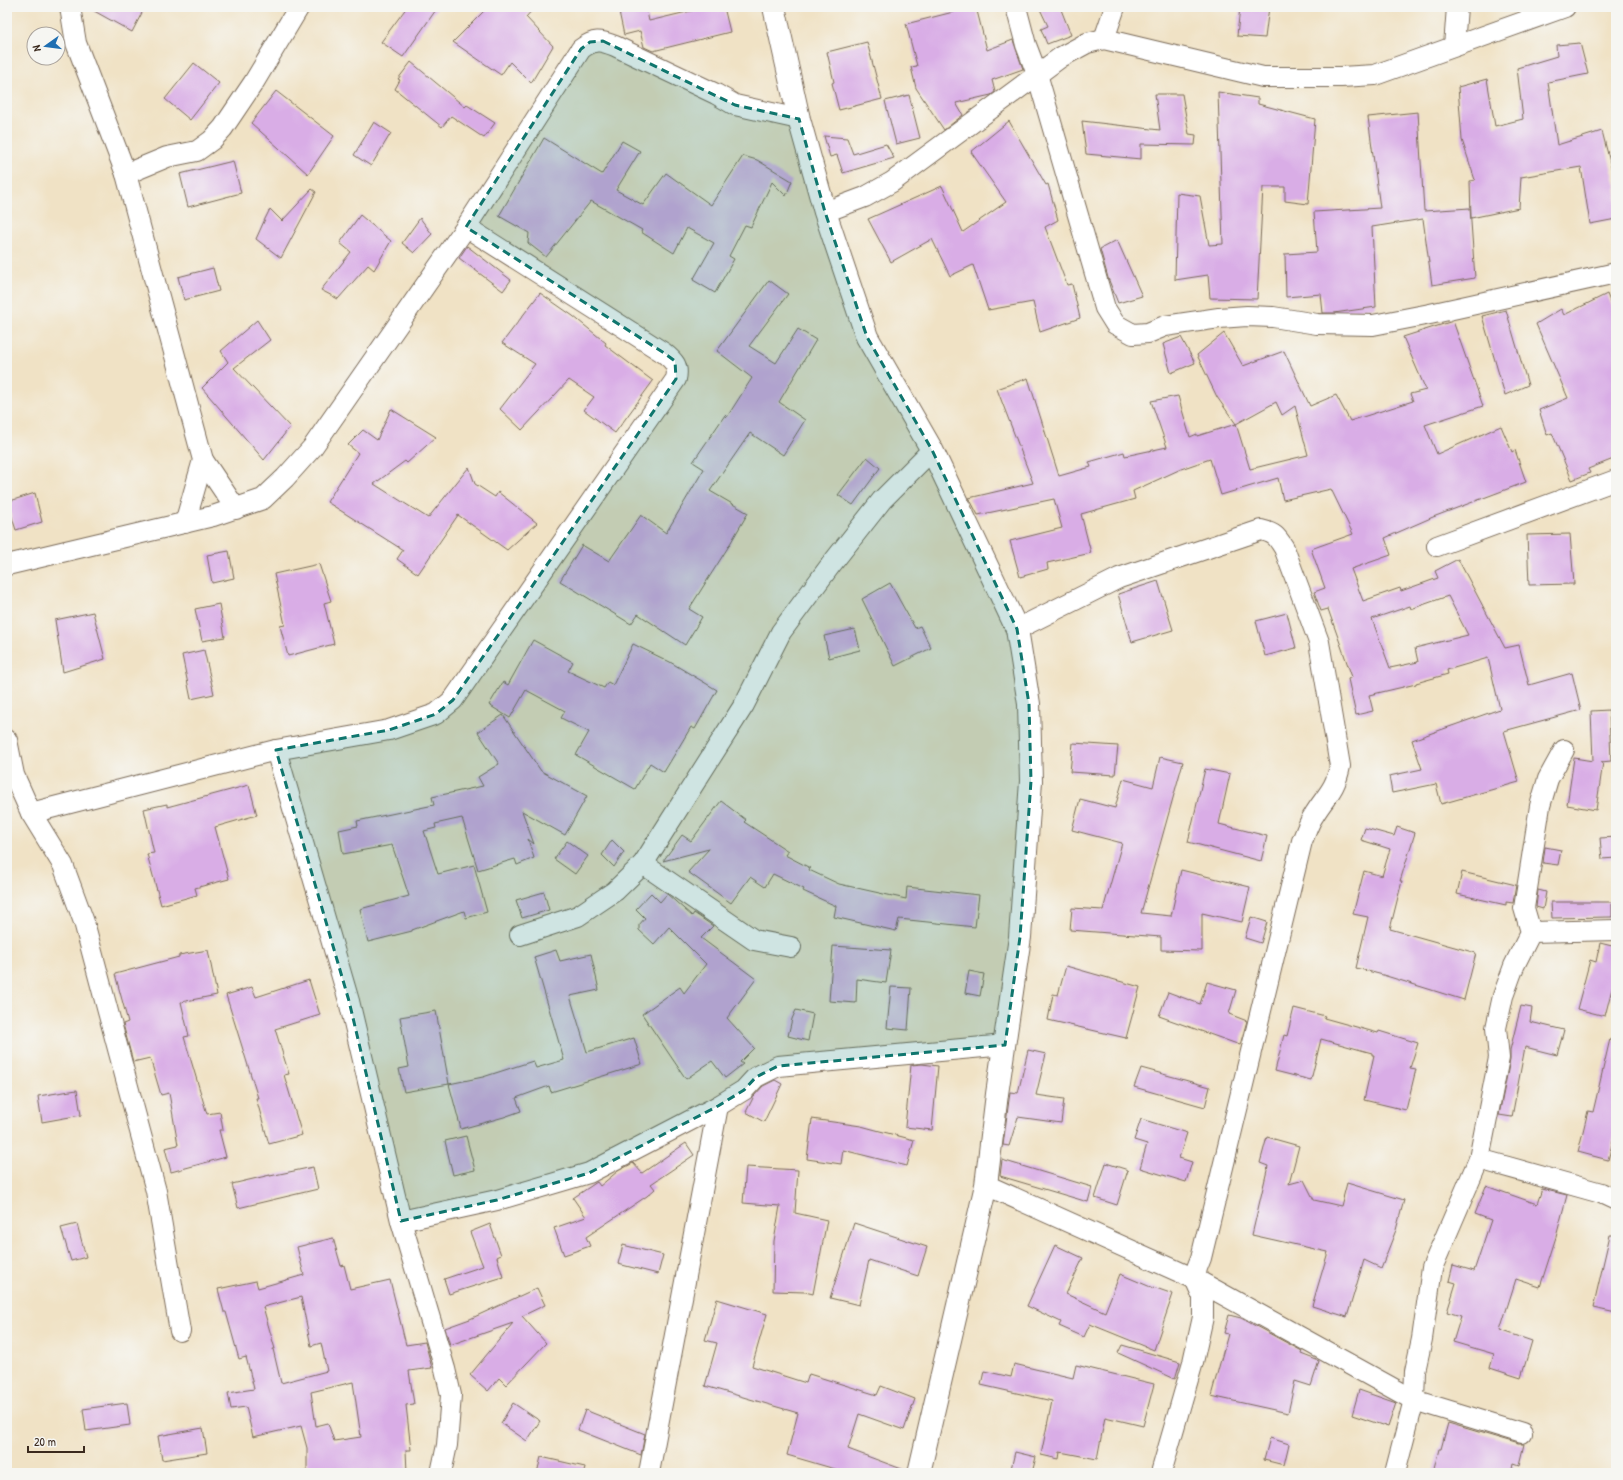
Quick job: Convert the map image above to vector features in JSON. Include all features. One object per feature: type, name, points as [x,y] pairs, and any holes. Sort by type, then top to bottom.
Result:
[{"type":"street","points":[[70,7],[76,43],[126,174],[203,460],[236,509]]},
{"type":"street","points":[[126,174],[167,157],[197,151],[212,140],[254,82],[299,7]]},
{"type":"street","points":[[774,7],[798,119],[825,212],[867,337],[932,450],[1017,628],[1030,704],[1031,781],[1020,937],[997,1094],[986,1186],[920,1473]]},
{"type":"street","points":[[1016,7],[1105,308],[1114,324],[1133,334],[1148,333],[1165,326],[1220,318],[1247,316],[1273,317],[1317,324],[1373,325],[1616,273]]},
{"type":"street","points":[[1104,39],[1115,7]]},
{"type":"street","points":[[1454,46],[1457,7]]},
{"type":"street","points":[[825,212],[864,196],[892,182],[1037,74],[1062,57],[1087,43],[1104,39],[1263,77],[1341,78],[1375,75],[1565,7]]},
{"type":"street","points":[[7,565],[185,523],[236,509],[263,499],[285,478],[312,448],[466,227],[581,49],[590,42],[603,41],[615,46],[716,94],[735,105],[798,119]]},
{"type":"street","points":[[31,813],[276,750],[389,730],[436,714],[453,700],[676,380],[678,371],[675,362],[664,353],[466,227]]},
{"type":"street","points":[[520,935],[578,916],[615,891],[643,864],[744,705],[781,632],[882,500],[932,450]]},
{"type":"street","points":[[185,523],[203,460]]},
{"type":"street","points":[[1437,546],[1616,480]]},
{"type":"street","points":[[1017,628],[1119,578],[1261,530],[1277,536],[1284,548],[1319,642],[1340,766],[1338,780],[1329,796],[1313,815],[1302,840],[1195,1279],[1203,1298],[1203,1317],[1193,1362],[1161,1473]]},
{"type":"street","points":[[7,740],[14,775],[31,813],[63,865],[84,922],[156,1191],[180,1331]]},
{"type":"street","points":[[276,750],[349,1001],[401,1221],[445,1369],[451,1395],[447,1445],[441,1473]]},
{"type":"street","points":[[1395,1473],[1414,1400],[1415,1371],[1422,1339],[1432,1268],[1479,1158],[1499,1058],[1496,1028],[1503,996],[1514,966],[1531,932],[1524,908],[1540,806],[1548,779],[1564,750]]},
{"type":"street","points":[[643,864],[754,940],[791,947]]},
{"type":"street","points":[[1531,932],[1616,930]]},
{"type":"street","points":[[401,1221],[497,1200],[589,1173],[718,1106],[744,1090],[756,1077],[778,1066],[1005,1045]]},
{"type":"street","points":[[649,1473],[718,1106]]},
{"type":"street","points":[[1479,1158],[1601,1193],[1616,1200]]},
{"type":"street","points":[[986,1186],[1195,1279],[1414,1400],[1522,1433]]},
{"type":"highlighted area","points":[[603,41],[615,46],[735,105],[799,119],[825,212],[867,337],[932,450],[1017,629],[1029,704],[1031,781],[1020,937],[1005,1045],[778,1066],[756,1077],[744,1090],[718,1106],[589,1173],[497,1200],[401,1221],[349,1001],[276,750],[389,730],[436,714],[453,700],[676,379],[675,361],[664,353],[466,227],[581,49],[590,42]]},
{"type":"building","points":[[87,7],[145,7],[132,32]]},
{"type":"building","points":[[407,7],[438,7],[403,57],[381,42]]},
{"type":"building","points":[[488,7],[535,7],[526,17],[553,46],[531,83],[510,62],[501,75],[453,42]]},
{"type":"building","points":[[618,7],[646,7],[649,21],[695,10],[694,7],[724,7],[730,32],[653,51],[644,47],[640,31],[624,35]]},
{"type":"building","points":[[976,7],[987,50],[1013,40],[1023,69],[992,80],[995,92],[991,95],[956,103],[963,115],[944,130],[916,88],[911,67],[917,66],[906,24]]},
{"type":"building","points":[[1039,7],[1060,7],[1071,35],[1047,44],[1041,29],[1048,26]]},
{"type":"building","points":[[1240,7],[1269,7],[1265,38],[1237,36]]},
{"type":"building","points":[[867,42],[882,99],[839,110],[832,83],[834,82],[827,52]]},
{"type":"building","points":[[1580,43],[1588,74],[1548,82],[1557,145],[1602,131],[1616,186],[1616,219],[1590,224],[1581,167],[1521,177],[1519,208],[1471,218],[1470,181],[1475,180],[1462,140],[1458,87],[1487,79],[1495,126],[1523,119],[1517,68],[1557,56],[1556,45]]},
{"type":"building","points":[[411,62],[465,107],[467,105],[495,123],[484,138],[451,116],[442,127],[395,89],[400,80],[398,79]]},
{"type":"building","points":[[194,63],[219,83],[190,120],[165,99]]},
{"type":"building","points":[[276,91],[334,136],[308,174],[251,123]]},
{"type":"building","points":[[1218,92],[1258,98],[1258,104],[1315,119],[1308,204],[1285,201],[1285,187],[1263,187],[1257,299],[1210,298],[1208,275],[1175,280],[1177,193],[1200,196],[1209,245],[1223,244]]},
{"type":"building","points":[[1155,94],[1182,94],[1189,134],[1196,135],[1195,145],[1141,144],[1141,159],[1086,154],[1082,121],[1160,130]]},
{"type":"building","points":[[909,95],[920,138],[896,144],[885,101]]},
{"type":"building","points":[[1418,112],[1424,211],[1470,208],[1475,278],[1432,285],[1423,219],[1372,227],[1376,307],[1334,313],[1323,313],[1321,294],[1286,297],[1285,254],[1317,252],[1314,212],[1380,208],[1368,117]]},
{"type":"building","points":[[1009,121],[1046,185],[1048,184],[1058,220],[1045,227],[1067,285],[1072,284],[1080,318],[1040,332],[1033,302],[988,310],[973,265],[950,276],[932,239],[891,262],[868,219],[942,186],[963,232],[1006,202],[971,152]]},
{"type":"building","points":[[374,122],[391,133],[371,166],[354,155]]},
{"type":"building","points":[[824,136],[847,138],[853,154],[886,144],[894,158],[843,173],[837,155],[830,157]]},
{"type":"building","points":[[544,138],[602,174],[622,141],[640,151],[616,190],[643,205],[666,173],[711,205],[743,156],[757,160],[792,181],[786,196],[772,182],[751,227],[745,225],[729,256],[734,259],[715,293],[693,280],[714,243],[687,228],[674,253],[641,232],[642,230],[591,201],[546,257],[528,243],[529,233],[499,216]]},
{"type":"building","points":[[233,161],[241,193],[188,207],[180,174]]},
{"type":"building","points":[[312,189],[316,192],[281,258],[256,239],[270,209],[282,221]]},
{"type":"building","points":[[360,215],[391,241],[374,270],[368,265],[338,299],[321,290],[351,252],[340,243]]},
{"type":"building","points":[[420,218],[432,234],[414,253],[402,243]]},
{"type":"building","points":[[1117,240],[1142,296],[1118,303],[1108,278],[1100,249]]},
{"type":"building","points":[[467,246],[511,280],[503,291],[459,258]]},
{"type":"building","points":[[213,268],[219,291],[184,300],[178,277]]},
{"type":"building","points":[[769,280],[788,294],[749,346],[776,363],[798,329],[816,340],[779,402],[805,420],[783,455],[750,433],[710,491],[748,513],[689,609],[702,617],[685,645],[638,614],[631,624],[560,581],[582,545],[609,561],[641,515],[666,533],[704,469],[693,462],[725,415],[727,417],[752,378],[717,351]]},
{"type":"building","points":[[540,293],[573,316],[606,343],[605,345],[653,381],[615,433],[584,410],[594,397],[569,380],[522,430],[500,409],[535,364],[502,343]]},
{"type":"building","points":[[1607,294],[1616,317],[1616,458],[1588,469],[1590,473],[1572,480],[1552,433],[1547,435],[1539,410],[1568,398],[1536,324],[1561,309],[1564,315]]},
{"type":"building","points":[[1506,310],[1528,385],[1505,395],[1482,316]]},
{"type":"building","points":[[257,320],[270,340],[234,368],[290,427],[264,460],[202,388],[228,362],[221,351]]},
{"type":"building","points":[[1453,321],[1483,406],[1425,425],[1437,454],[1501,426],[1512,452],[1515,450],[1526,482],[1433,517],[1385,538],[1391,555],[1351,569],[1363,601],[1400,588],[1401,591],[1438,578],[1435,571],[1458,559],[1505,648],[1519,645],[1529,685],[1572,673],[1581,710],[1504,731],[1519,782],[1441,804],[1436,784],[1392,793],[1389,776],[1422,769],[1412,740],[1500,709],[1488,658],[1447,670],[1448,674],[1416,684],[1369,695],[1373,711],[1356,715],[1348,679],[1352,677],[1328,609],[1321,611],[1314,592],[1325,588],[1311,549],[1353,534],[1331,489],[1283,500],[1278,478],[1221,495],[1210,459],[1181,469],[1133,491],[1135,499],[1081,514],[1091,553],[1047,563],[1048,569],[1020,577],[1010,541],[1062,528],[1054,499],[978,515],[969,498],[1033,483],[997,389],[1028,378],[1059,476],[1091,467],[1089,462],[1124,452],[1125,456],[1167,447],[1151,401],[1178,396],[1190,437],[1236,424],[1217,397],[1197,355],[1224,333],[1243,366],[1284,351],[1310,406],[1336,395],[1350,421],[1413,401],[1410,394],[1426,390],[1403,337]],"holes":[[[1276,402],[1282,415],[1295,406],[1308,455],[1250,469],[1236,424]],[[1448,596],[1468,635],[1415,648],[1418,662],[1390,668],[1372,619],[1410,606],[1411,609]]]},
{"type":"building","points":[[1181,337],[1195,363],[1171,373],[1163,344]]},
{"type":"building","points":[[391,409],[436,437],[407,463],[405,461],[374,484],[428,518],[469,467],[475,484],[495,497],[498,492],[537,523],[507,550],[458,515],[418,574],[397,559],[403,550],[327,502],[358,453],[348,445],[363,430],[377,440]]},
{"type":"building","points":[[867,457],[880,468],[853,505],[838,495]]},
{"type":"building","points":[[35,493],[42,522],[16,530],[7,502]]},
{"type":"building","points":[[1570,534],[1574,584],[1529,585],[1527,535]]},
{"type":"building","points":[[229,551],[234,578],[212,583],[207,555]]},
{"type":"building","points":[[319,564],[331,601],[324,603],[334,644],[288,656],[280,626],[285,625],[274,574]]},
{"type":"building","points":[[1158,581],[1173,630],[1132,642],[1118,594]]},
{"type":"building","points":[[890,583],[915,628],[920,626],[931,648],[895,666],[862,599]]},
{"type":"building","points":[[219,604],[225,637],[202,641],[195,609]]},
{"type":"building","points":[[93,612],[105,659],[63,672],[55,620]]},
{"type":"building","points":[[1287,613],[1296,648],[1265,656],[1256,621]]},
{"type":"building","points":[[855,629],[860,650],[829,658],[824,636]]},
{"type":"building","points":[[533,640],[573,662],[568,671],[604,688],[608,682],[613,685],[633,644],[670,662],[717,690],[695,729],[691,727],[664,772],[650,763],[635,789],[576,755],[589,732],[561,718],[565,711],[526,690],[510,718],[489,705],[503,682],[508,685]]},
{"type":"building","points":[[204,650],[214,694],[191,699],[182,655]]},
{"type":"building","points":[[1609,710],[1611,761],[1601,762],[1603,762],[1596,810],[1567,805],[1574,758],[1593,761],[1591,711]]},
{"type":"building","points":[[503,715],[541,771],[587,796],[565,835],[522,811],[534,844],[528,839],[534,858],[517,865],[515,859],[478,870],[462,818],[435,824],[436,828],[424,831],[438,874],[474,865],[487,912],[466,918],[464,911],[412,931],[368,942],[360,909],[409,896],[392,845],[343,854],[339,830],[358,826],[357,821],[434,805],[432,797],[483,786],[478,777],[499,764],[478,732]]},
{"type":"building","points":[[1073,743],[1118,746],[1115,775],[1070,772]]},
{"type":"building","points":[[1160,757],[1183,762],[1141,913],[1171,916],[1181,870],[1250,887],[1242,922],[1202,913],[1202,951],[1161,950],[1161,937],[1070,930],[1072,908],[1103,910],[1122,843],[1072,830],[1080,799],[1115,808],[1123,779],[1153,787]]},
{"type":"building","points":[[1205,769],[1230,774],[1219,824],[1267,836],[1261,861],[1188,842]]},
{"type":"building","points":[[249,785],[257,815],[215,827],[229,879],[195,888],[197,895],[161,905],[147,854],[154,853],[144,809],[167,804],[167,807]]},
{"type":"building","points":[[721,801],[746,820],[744,822],[788,851],[785,855],[810,868],[809,870],[839,884],[906,899],[907,887],[979,895],[975,927],[899,919],[896,931],[834,917],[836,906],[803,891],[804,889],[773,874],[765,887],[750,877],[731,903],[688,872],[709,849],[663,861],[682,835],[691,841]]},
{"type":"building","points":[[1397,827],[1415,833],[1400,881],[1402,881],[1390,929],[1476,953],[1464,1000],[1356,968],[1368,917],[1353,914],[1364,871],[1382,876],[1390,849],[1361,840],[1365,828],[1394,836]]},
{"type":"building","points":[[1616,837],[1616,858],[1602,859],[1600,838]]},
{"type":"building","points":[[612,840],[624,852],[614,867],[602,855]]},
{"type":"building","points":[[567,841],[588,856],[575,874],[554,859]]},
{"type":"building","points":[[1545,847],[1561,850],[1558,865],[1543,863]]},
{"type":"building","points":[[1462,872],[1516,885],[1513,903],[1506,902],[1506,905],[1457,894]]},
{"type":"building","points":[[1538,890],[1546,892],[1543,909],[1536,907]]},
{"type":"building","points":[[544,892],[549,910],[522,918],[516,900]]},
{"type":"building","points":[[651,893],[660,902],[667,894],[692,916],[694,913],[713,926],[701,938],[756,979],[727,1018],[754,1048],[740,1062],[743,1064],[725,1078],[712,1061],[686,1079],[642,1014],[680,987],[684,993],[706,964],[669,927],[654,944],[639,930],[639,925],[645,918],[636,909]]},
{"type":"building","points":[[1551,902],[1612,902],[1612,917],[1552,918]]},
{"type":"building","points":[[1251,917],[1267,922],[1261,943],[1245,938]]},
{"type":"building","points":[[1600,943],[1616,947],[1616,973],[1605,1016],[1577,1009],[1590,960],[1596,962]]},
{"type":"building","points":[[833,946],[891,950],[886,983],[857,979],[856,1003],[829,1001]]},
{"type":"building","points":[[208,950],[217,995],[181,1002],[189,1036],[184,1037],[207,1114],[220,1112],[223,1130],[219,1130],[226,1157],[171,1172],[165,1148],[178,1145],[169,1093],[161,1095],[150,1058],[133,1062],[123,1024],[128,1022],[115,974],[179,957],[179,955]]},
{"type":"building","points":[[556,950],[560,961],[591,954],[599,990],[570,996],[587,1052],[634,1038],[642,1064],[551,1092],[549,1086],[516,1098],[521,1111],[461,1129],[449,1084],[483,1077],[533,1061],[536,1068],[564,1060],[534,957]]},
{"type":"building","points":[[1066,966],[1140,987],[1126,1038],[1048,1020],[1053,994],[1058,995]]},
{"type":"building","points":[[969,971],[984,974],[980,996],[965,993]]},
{"type":"building","points":[[309,980],[320,1015],[275,1029],[289,1074],[284,1075],[302,1135],[269,1144],[256,1098],[258,1098],[226,995],[252,987],[256,997]]},
{"type":"building","points":[[1207,982],[1236,990],[1229,1014],[1247,1021],[1240,1045],[1159,1016],[1168,992],[1200,1004]]},
{"type":"building","points":[[891,987],[911,988],[908,1030],[887,1028]]},
{"type":"building","points":[[1521,1006],[1532,1008],[1530,1022],[1564,1030],[1557,1055],[1525,1047],[1512,1117],[1499,1115],[1510,1060],[1510,1050]]},
{"type":"building","points":[[1294,1008],[1325,1016],[1324,1018],[1378,1033],[1379,1031],[1418,1043],[1410,1068],[1416,1069],[1406,1110],[1364,1100],[1374,1055],[1372,1055],[1372,1053],[1321,1039],[1311,1080],[1275,1071],[1284,1035],[1287,1036]]},
{"type":"building","points":[[796,1010],[813,1014],[808,1041],[788,1036]]},
{"type":"building","points":[[436,1011],[449,1084],[404,1092],[399,1069],[409,1067],[400,1017]]},
{"type":"building","points":[[1610,1039],[1616,1040],[1616,1130],[1608,1160],[1578,1152],[1588,1111],[1593,1112]]},
{"type":"building","points":[[1028,1050],[1046,1054],[1036,1095],[1064,1099],[1061,1123],[1018,1117],[1009,1146],[1003,1145],[1010,1092],[1018,1093]]},
{"type":"building","points":[[922,1064],[938,1066],[932,1130],[905,1127],[911,1065]]},
{"type":"building","points":[[1141,1068],[1210,1087],[1205,1107],[1134,1087]]},
{"type":"building","points":[[775,1080],[782,1084],[764,1122],[746,1112],[754,1096],[763,1086]]},
{"type":"building","points":[[77,1090],[81,1115],[42,1122],[38,1096]]},
{"type":"building","points":[[812,1119],[861,1126],[914,1140],[907,1166],[843,1150],[841,1164],[807,1159]]},
{"type":"building","points":[[1141,1119],[1187,1133],[1179,1158],[1192,1162],[1186,1182],[1140,1168],[1147,1144],[1134,1140]]},
{"type":"building","points":[[466,1136],[475,1170],[453,1175],[445,1141]]},
{"type":"building","points":[[1267,1137],[1299,1146],[1289,1184],[1304,1180],[1314,1200],[1341,1206],[1347,1183],[1404,1200],[1396,1230],[1381,1268],[1364,1260],[1347,1317],[1312,1306],[1328,1252],[1252,1235],[1268,1166],[1260,1163]]},
{"type":"building","points":[[686,1143],[694,1155],[651,1184],[655,1189],[647,1196],[586,1237],[590,1246],[564,1255],[554,1228],[586,1217],[573,1198],[597,1182],[600,1186],[618,1171],[633,1163],[642,1173]]},
{"type":"building","points":[[1002,1160],[1092,1187],[1088,1202],[1000,1176]]},
{"type":"building","points":[[1106,1163],[1128,1170],[1117,1205],[1095,1198]]},
{"type":"building","points":[[313,1167],[318,1189],[238,1208],[232,1184]]},
{"type":"building","points":[[746,1167],[798,1170],[795,1213],[827,1220],[813,1294],[805,1292],[773,1291],[774,1241],[780,1206],[743,1203]]},
{"type":"building","points":[[1486,1186],[1537,1204],[1542,1189],[1567,1195],[1556,1237],[1540,1287],[1516,1279],[1500,1330],[1532,1341],[1521,1378],[1490,1368],[1494,1354],[1453,1342],[1461,1316],[1447,1312],[1456,1283],[1449,1281],[1453,1265],[1474,1271],[1491,1220],[1475,1214]]},
{"type":"building","points":[[854,1223],[927,1247],[918,1276],[869,1260],[859,1305],[830,1298]]},
{"type":"building","points":[[77,1224],[86,1257],[71,1261],[61,1228]]},
{"type":"building","points":[[490,1224],[501,1255],[497,1257],[503,1277],[449,1294],[444,1279],[483,1266],[470,1232]]},
{"type":"building","points":[[1610,1235],[1616,1235],[1616,1313],[1593,1308]]},
{"type":"building","points":[[333,1238],[341,1266],[344,1265],[350,1289],[390,1280],[406,1345],[425,1342],[432,1368],[409,1371],[414,1404],[406,1405],[411,1450],[406,1450],[407,1473],[307,1473],[307,1448],[301,1426],[253,1437],[246,1407],[231,1409],[228,1393],[254,1389],[246,1357],[239,1359],[218,1289],[256,1281],[258,1288],[304,1275],[297,1247]],"holes":[[[301,1297],[311,1346],[321,1343],[327,1371],[281,1383],[273,1349],[275,1349],[263,1307]],[[353,1382],[361,1437],[334,1441],[328,1423],[316,1426],[311,1392]]]},
{"type":"building","points":[[623,1245],[663,1255],[658,1274],[618,1264]]},
{"type":"building","points":[[1055,1245],[1083,1258],[1066,1294],[1105,1312],[1120,1274],[1153,1288],[1173,1294],[1154,1350],[1090,1324],[1084,1337],[1059,1326],[1061,1322],[1027,1306]]},
{"type":"building","points":[[537,1288],[545,1305],[522,1316],[546,1343],[506,1385],[499,1378],[488,1391],[470,1375],[513,1323],[450,1345],[445,1328],[470,1319]]},
{"type":"building","points":[[717,1299],[767,1314],[752,1366],[806,1383],[809,1374],[877,1395],[881,1386],[915,1399],[904,1430],[859,1414],[848,1449],[907,1471],[907,1473],[833,1473],[835,1469],[787,1455],[798,1413],[705,1386],[717,1343],[705,1340]]},
{"type":"building","points":[[1229,1315],[1241,1318],[1302,1351],[1301,1354],[1319,1361],[1311,1386],[1295,1381],[1288,1413],[1211,1396],[1228,1334],[1224,1333]]},
{"type":"building","points":[[1122,1345],[1180,1362],[1175,1379],[1118,1353]]},
{"type":"building","points":[[1014,1364],[1073,1378],[1076,1365],[1154,1384],[1143,1426],[1105,1417],[1097,1459],[1060,1452],[1059,1459],[1041,1455],[1052,1401],[981,1385],[984,1371],[1011,1377]]},
{"type":"building","points":[[1359,1390],[1396,1403],[1388,1427],[1352,1415]]},
{"type":"building","points":[[127,1403],[130,1425],[86,1431],[83,1409]]},
{"type":"building","points":[[513,1403],[540,1421],[527,1441],[501,1423]]},
{"type":"building","points":[[585,1410],[645,1434],[641,1455],[578,1430]]},
{"type":"building","points":[[1448,1423],[1519,1444],[1525,1444],[1520,1465],[1514,1463],[1512,1473],[1433,1473]]},
{"type":"building","points":[[203,1428],[207,1453],[162,1460],[158,1436]]},
{"type":"building","points":[[1270,1438],[1289,1444],[1284,1465],[1264,1460]]},
{"type":"building","points":[[1015,1452],[1036,1457],[1032,1473],[1010,1473]]},
{"type":"building","points":[[541,1457],[585,1467],[584,1473],[537,1473]]}]
